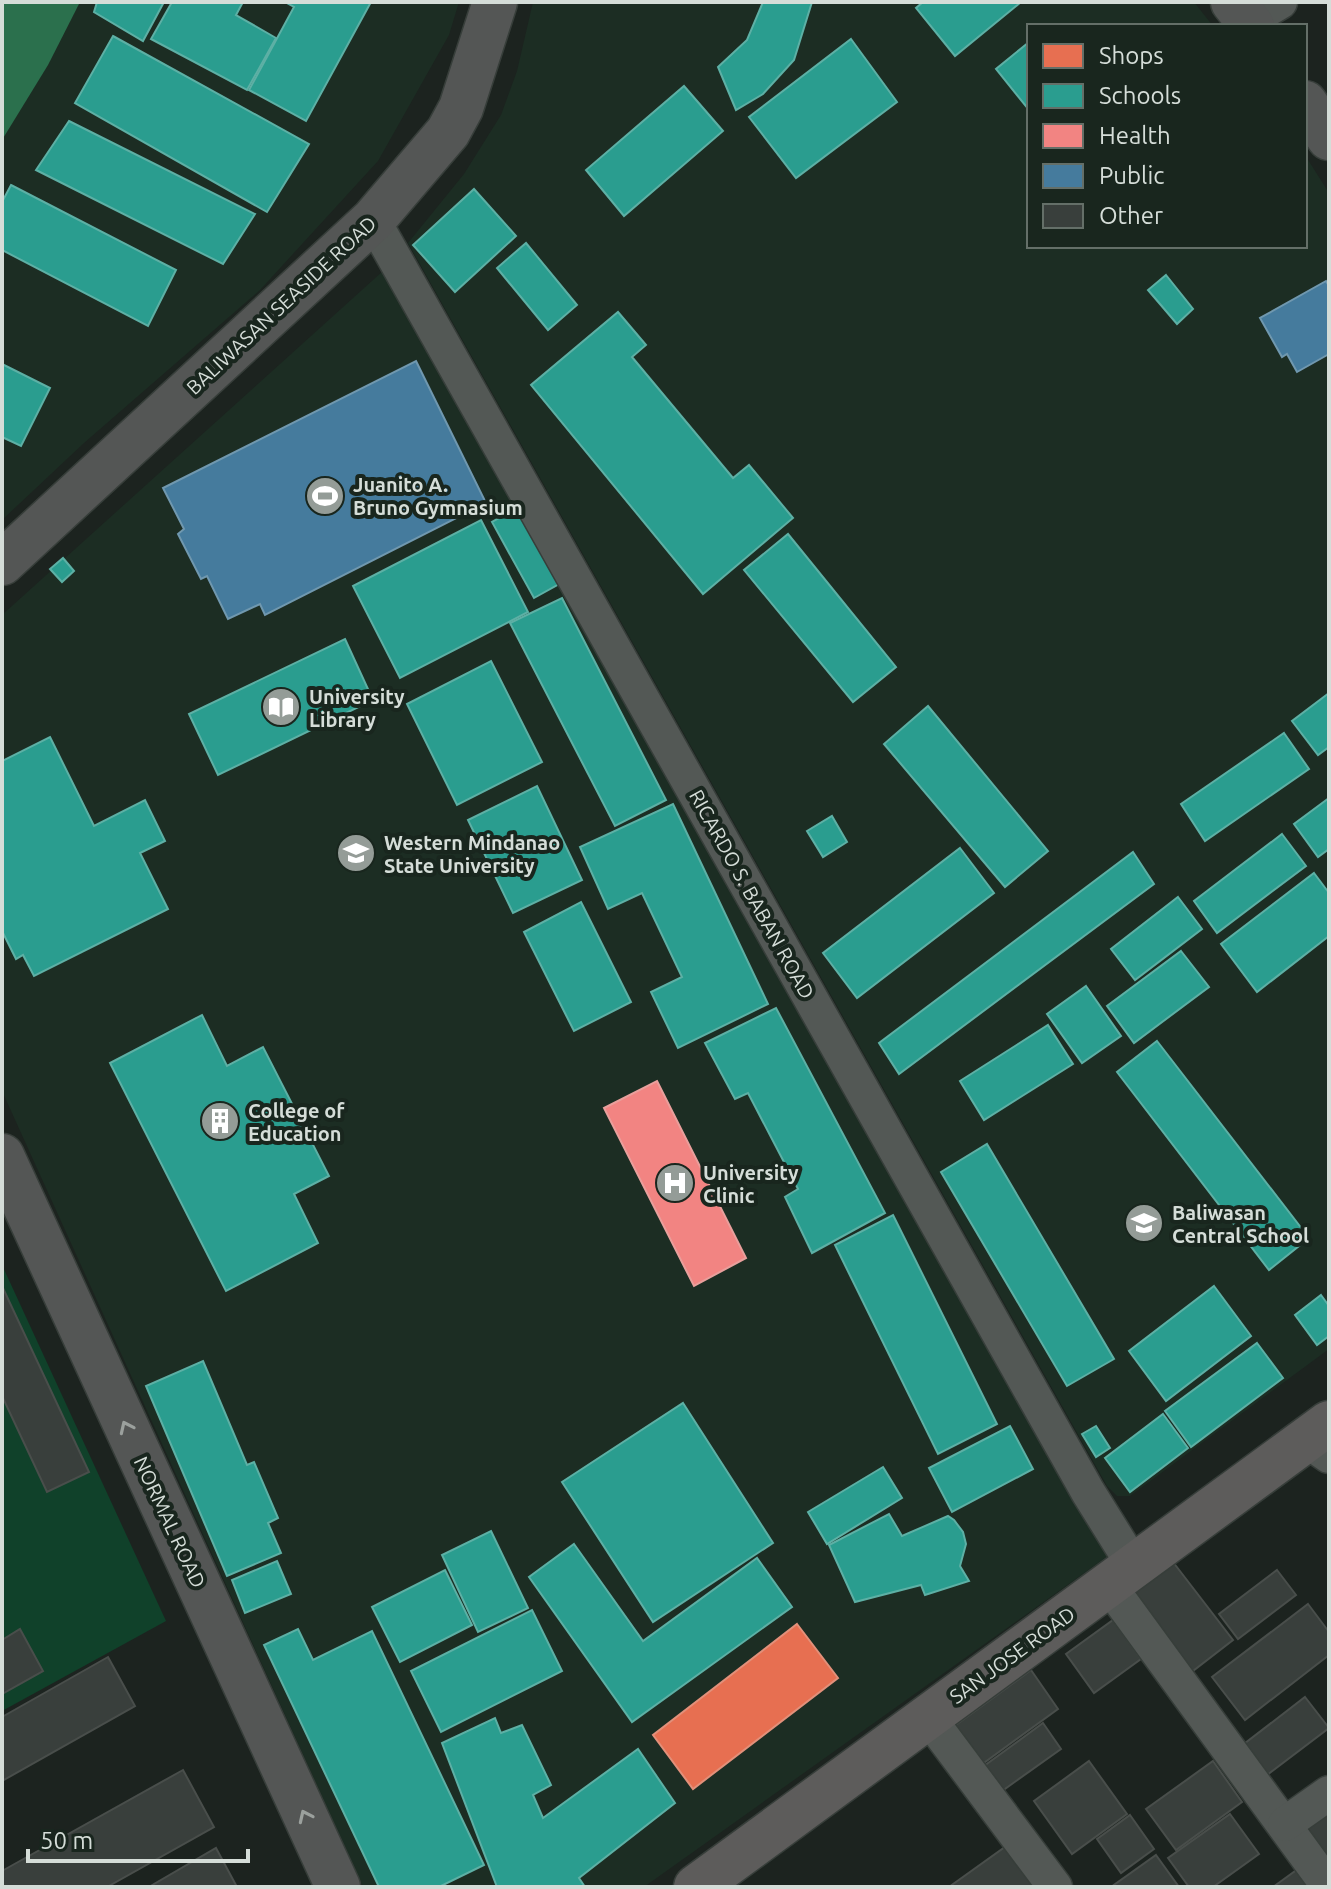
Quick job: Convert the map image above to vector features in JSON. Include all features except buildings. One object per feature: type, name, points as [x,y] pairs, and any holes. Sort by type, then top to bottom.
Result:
[{"type":"main road","name":"BALIWASAN SEASIDE ROAD","points":[[2,563],[373,220],[448,132],[461,108],[495,2]]},
{"type":"main road","points":[[1307,106],[1329,138]]},
{"type":"main road","name":"NORMAL ROAD","points":[[2,1156],[338,1887]]},
{"type":"main road","name":"SAN JOSE ROAD","points":[[696,1887],[1121,1575],[1321,1439]]},
{"type":"street","name":"RICARDO S. BABAN ROAD","points":[[373,220],[1080,1478],[1121,1575],[1329,1887]]},
{"type":"street","points":[[928,1717],[1055,1887]]},
{"type":"street","points":[[1285,1824],[1329,1793]]},
{"type":"shaded area","points":[[2,2],[80,2],[48,65],[2,140]]},
{"type":"shaded area","points":[[80,2],[459,2],[449,35],[378,161],[260,290],[84,443],[2,520],[2,140]]},
{"type":"shaded area","points":[[533,2],[1194,2],[1211,24],[1027,24],[1027,248],[1307,248],[1307,158],[1329,193],[1329,1349],[1130,1496],[1117,1496],[1107,1486],[408,243],[464,174],[501,115],[517,71]]},
{"type":"shaded area","name":"Western Mindanao State University","points":[[383,271],[1108,1556],[644,1887],[363,1887],[2,1091],[2,615]]},
{"type":"shaded area","points":[[2,1265],[166,1621],[2,1711]]},
{"type":"place","name":"Juanito A. Bruno Gymnasium","points":[[325,496]]},
{"type":"place","name":"University Library","points":[[281,707]]},
{"type":"place","name":"Western Mindanao State University","points":[[356,853]]},
{"type":"place","name":"College of Education","points":[[220,1121]]},
{"type":"place","name":"University Clinic","points":[[675,1183]]},
{"type":"place","name":"Baliwasan Central School","points":[[1144,1223]]}]
